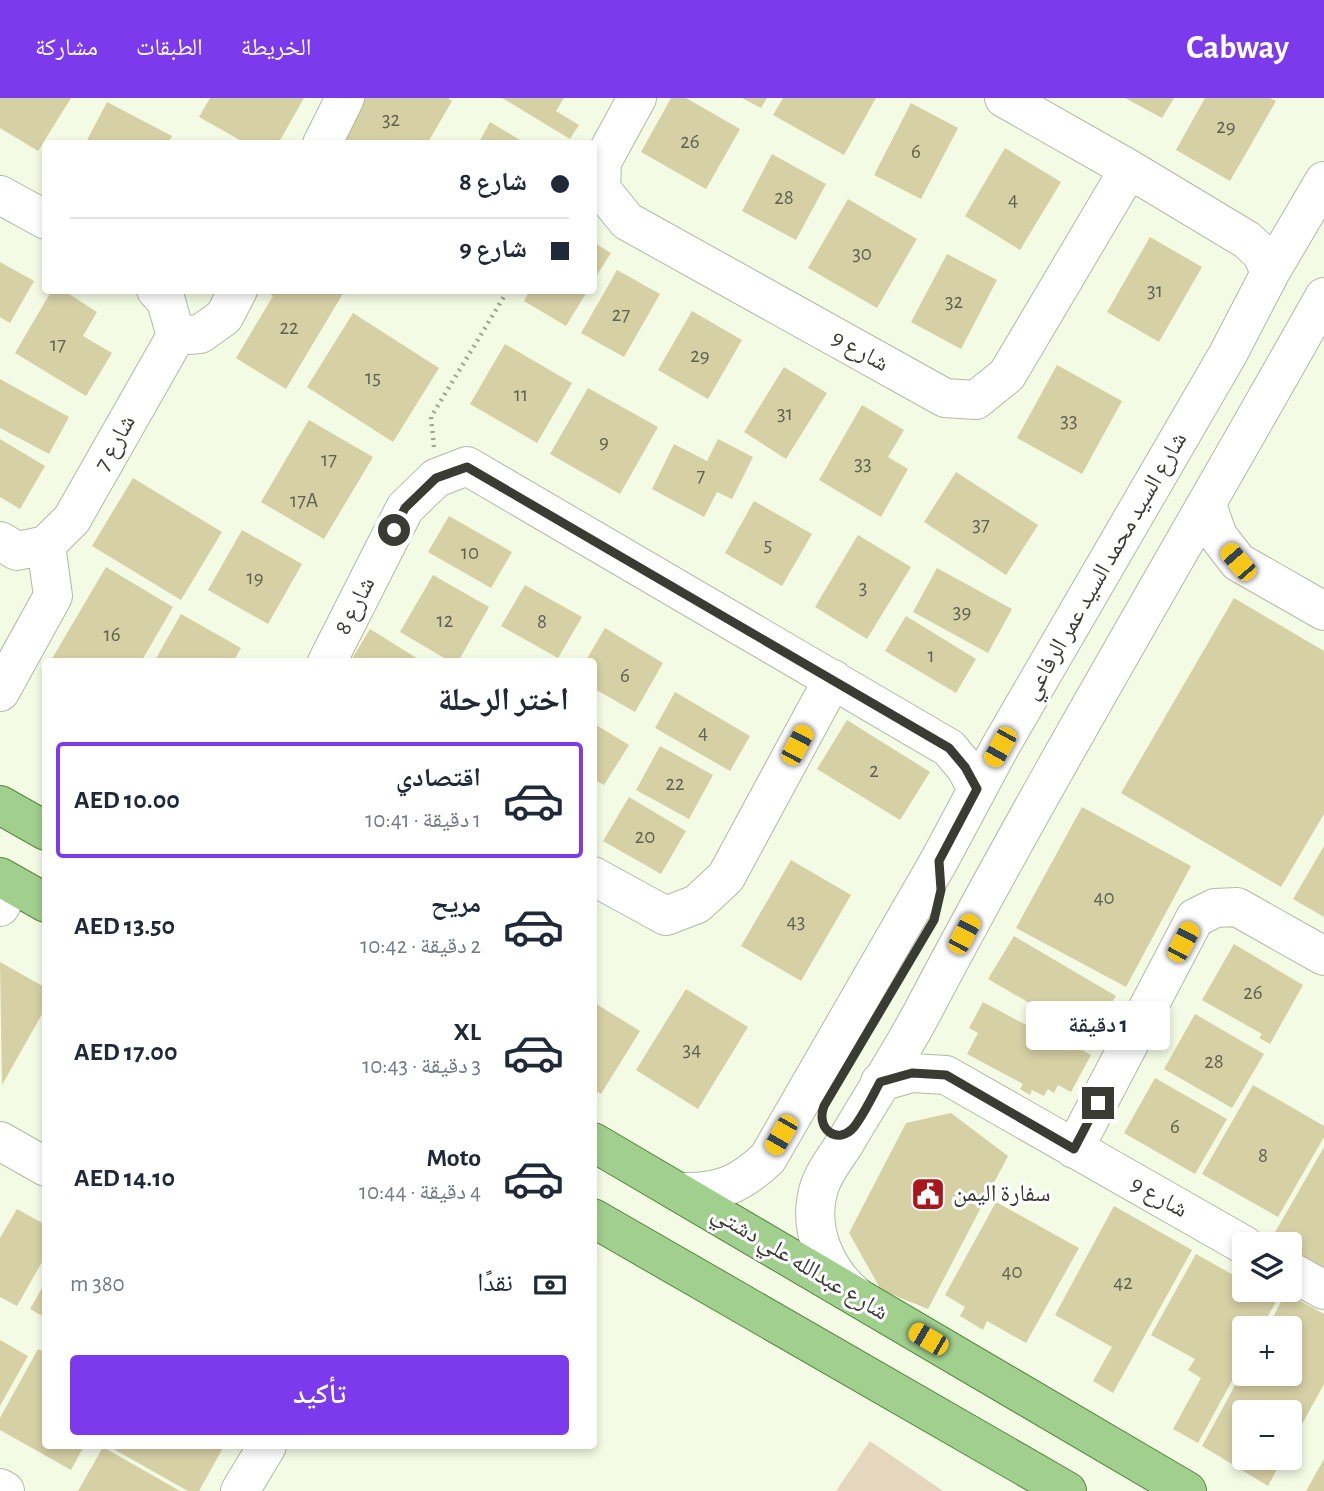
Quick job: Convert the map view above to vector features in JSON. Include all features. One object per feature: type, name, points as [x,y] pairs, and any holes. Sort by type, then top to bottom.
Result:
[{"type":"main road","points":[[0,805],[42,829]]},
{"type":"main road","points":[[4,889],[42,902]]},
{"type":"main road","name":"شارع عبدالله علي دشتي","points":[[597,1144],[1187,1491]]},
{"type":"main road","points":[[597,1220],[1067,1491]]},
{"type":"street","points":[[324,140],[345,98]]},
{"type":"street","name":"شارع 9","points":[[637,98],[602,162],[601,189],[627,221],[945,398],[976,400],[1007,375],[1129,169]]},
{"type":"street","points":[[1004,98],[1247,240],[1262,254],[1270,273]]},
{"type":"street","name":"شارع السيد محمد السيد عمر الرفاعي","points":[[681,1192],[719,1190],[737,1183],[754,1172],[768,1158],[1324,181]]},
{"type":"street","points":[[0,195],[42,218]]},
{"type":"street","points":[[1247,240],[1272,240],[1295,230]]},
{"type":"street","points":[[160,294],[166,301],[176,335],[200,334],[224,317],[236,294]]},
{"type":"street","points":[[857,1297],[844,1286],[825,1256],[816,1222],[820,1185],[920,1017],[1125,643],[1168,573],[1324,297]]},
{"type":"street","name":"شارع 7","points":[[46,545],[72,519],[176,335]]},
{"type":"street","points":[[1125,643],[1117,646],[1108,644],[1102,638],[1100,629],[1234,391],[1235,368],[1227,354]]},
{"type":"street","name":"شارع 8","points":[[329,658],[405,508],[436,478],[467,467],[949,748],[965,767],[977,789]]},
{"type":"street","points":[[1207,505],[1218,536],[1238,562],[1324,611]]},
{"type":"street","points":[[0,541],[17,551],[46,545],[53,596],[0,692]]},
{"type":"street","points":[[1168,573],[1202,565],[1238,562]]},
{"type":"street","points":[[975,914],[972,880],[975,866],[1069,693],[1068,683],[1059,675],[1047,674],[1041,677]]},
{"type":"street","points":[[597,878],[666,916],[697,904],[726,877],[832,679]]},
{"type":"street","name":"شارع 8","points":[[949,748],[975,751],[1000,747]]},
{"type":"street","points":[[853,1128],[846,1134],[828,1132],[820,1115],[934,920],[941,890],[939,861]]},
{"type":"street","points":[[1074,1149],[1195,918],[1215,908],[1237,907],[1324,956]]},
{"type":"street","name":"شارع 9","points":[[920,1017],[929,1048],[946,1075]]},
{"type":"street","name":"شارع 9","points":[[880,1082],[912,1073],[946,1075],[1232,1238]]},
{"type":"street","points":[[0,1141],[42,1165]]},
{"type":"street","points":[[1302,1278],[1324,1290]]},
{"type":"street","points":[[240,1491],[265,1449]]},
{"type":"street","points":[[0,1488],[5,1491]]},
{"type":"path","points":[[436,478],[431,417],[506,294]]},
{"type":"shaded area","points":[[870,1441],[943,1491],[836,1491]]},
{"type":"building","points":[[0,98],[71,98],[45,140],[42,140],[38,151],[0,128]]},
{"type":"building","points":[[210,98],[304,98],[280,140],[240,140],[199,117]]},
{"type":"building","points":[[354,98],[448,98],[452,101],[429,140],[342,140]]},
{"type":"building","points":[[502,98],[564,98],[556,111],[579,125],[570,139]]},
{"type":"building","points":[[671,98],[686,98],[740,129],[706,189],[641,152]]},
{"type":"building","points":[[742,98],[767,98],[761,108]]},
{"type":"building","points":[[783,98],[876,98],[844,155],[773,115]]},
{"type":"building","points":[[1125,98],[1174,98],[1162,118]]},
{"type":"building","points":[[1205,98],[1270,98],[1276,101],[1230,181],[1176,150]]},
{"type":"building","points":[[107,102],[172,136],[170,140],[87,140]]},
{"type":"building","points":[[911,103],[958,128],[921,199],[874,175]]},
{"type":"building","points":[[490,122],[520,140],[480,140]]},
{"type":"building","points":[[1005,148],[1061,182],[1020,250],[965,216]]},
{"type":"building","points":[[772,154],[826,184],[796,240],[742,211]]},
{"type":"building","points":[[848,199],[917,239],[877,308],[808,268]]},
{"type":"building","points":[[1150,237],[1202,267],[1159,342],[1107,312]]},
{"type":"building","points":[[597,244],[611,253],[597,275]]},
{"type":"building","points":[[947,254],[997,280],[961,349],[911,322]]},
{"type":"building","points":[[0,262],[34,281],[10,323],[0,317]]},
{"type":"building","points":[[617,270],[660,294],[624,357],[581,333]]},
{"type":"building","points":[[50,294],[69,294],[97,312],[83,336],[112,353],[86,396],[15,353]]},
{"type":"building","points":[[270,294],[343,294],[286,389],[236,358],[273,296]]},
{"type":"building","points":[[528,294],[586,294],[566,326],[524,301]]},
{"type":"building","points":[[692,311],[742,340],[708,399],[658,370]]},
{"type":"building","points":[[353,313],[439,368],[393,442],[307,387]]},
{"type":"building","points":[[505,344],[572,383],[537,443],[470,404]]},
{"type":"building","points":[[1057,365],[1122,401],[1082,474],[1017,438]]},
{"type":"building","points":[[784,367],[827,393],[786,459],[744,432]]},
{"type":"building","points":[[0,379],[69,417],[49,454],[0,428]]},
{"type":"building","points":[[588,388],[658,427],[620,494],[550,454]]},
{"type":"building","points":[[862,405],[904,430],[888,457],[908,469],[881,517],[819,480]]},
{"type":"building","points":[[309,420],[373,457],[324,539],[261,502]]},
{"type":"building","points":[[0,439],[45,466],[20,509],[0,497]]},
{"type":"building","points":[[718,439],[753,457],[732,499],[717,492],[704,517],[652,489],[674,444],[707,461]]},
{"type":"building","points":[[956,472],[1038,525],[1006,575],[924,522]]},
{"type":"building","points":[[133,478],[222,532],[181,600],[92,546]]},
{"type":"building","points":[[754,501],[812,534],[782,586],[725,553]]},
{"type":"building","points":[[449,516],[512,552],[491,588],[428,552]]},
{"type":"building","points":[[242,530],[302,564],[268,624],[208,590]]},
{"type":"building","points":[[858,535],[911,567],[867,639],[815,607]]},
{"type":"building","points":[[106,567],[173,607],[143,658],[52,658]]},
{"type":"building","points":[[937,568],[1012,609],[988,653],[913,612]]},
{"type":"building","points":[[433,575],[489,607],[460,658],[444,658],[400,632]]},
{"type":"building","points":[[525,585],[582,617],[558,658],[501,626]]},
{"type":"building","points":[[1234,598],[1324,651],[1324,814],[1281,887],[1121,793]]},
{"type":"building","points":[[181,614],[241,648],[235,658],[156,658]]},
{"type":"building","points":[[906,616],[976,659],[956,693],[885,651]]},
{"type":"building","points":[[605,628],[663,663],[635,712],[597,690],[597,658],[587,658]]},
{"type":"building","points":[[370,629],[417,658],[352,658]]},
{"type":"building","points":[[675,692],[750,736],[730,771],[655,728]]},
{"type":"building","points":[[847,720],[930,772],[900,820],[817,769]]},
{"type":"building","points":[[597,725],[629,745],[604,785],[597,781]]},
{"type":"building","points":[[660,746],[713,775],[689,819],[636,790]]},
{"type":"building","points":[[629,797],[686,831],[661,874],[603,841]]},
{"type":"building","points":[[1082,807],[1191,866],[1126,987],[1016,928]]},
{"type":"building","points":[[1324,846],[1324,917],[1293,899]]},
{"type":"building","points":[[791,860],[851,895],[801,981],[741,946]]},
{"type":"building","points":[[1014,936],[1116,996],[1091,1039],[988,979]]},
{"type":"building","points":[[1234,944],[1303,985],[1270,1044],[1259,1038],[1262,1034],[1202,1000]]},
{"type":"building","points":[[0,962],[42,986],[42,1014],[2,1085]]},
{"type":"building","points":[[686,989],[748,1027],[698,1109],[636,1070]]},
{"type":"building","points":[[983,1002],[1028,1026],[1030,1022],[1049,1032],[1047,1037],[1072,1051],[1075,1046],[1091,1055],[1071,1092],[1058,1085],[1054,1093],[1048,1089],[1044,1096],[1032,1090],[1030,1095],[1020,1089],[1023,1084],[967,1054],[978,1033],[969,1028]]},
{"type":"building","points":[[597,1004],[640,1031],[601,1094],[597,1092]]},
{"type":"building","points":[[1195,1014],[1264,1054],[1232,1108],[1164,1069]]},
{"type":"building","points":[[1155,1078],[1227,1119],[1195,1174],[1124,1133]]},
{"type":"building","points":[[1253,1085],[1324,1126],[1324,1137],[1278,1217],[1202,1174]]},
{"type":"building","name":"سفارة اليمن","points":[[951,1113],[1008,1156],[928,1309],[881,1290],[849,1233],[906,1123]]},
{"type":"building","points":[[1324,1147],[1324,1272],[1302,1259],[1302,1232],[1275,1232]]},
{"type":"building","points":[[996,1202],[1079,1248],[1026,1343],[987,1321],[983,1330],[960,1316],[965,1307],[945,1295]]},
{"type":"building","points":[[1114,1206],[1192,1250],[1113,1393],[1093,1381],[1112,1347],[1055,1315]]},
{"type":"building","points":[[17,1209],[42,1223],[42,1262],[17,1306],[0,1297],[0,1238]]},
{"type":"building","points":[[1196,1254],[1232,1274],[1232,1302],[1276,1302],[1268,1316],[1232,1316],[1232,1381],[1198,1443],[1173,1429],[1201,1378],[1188,1370],[1195,1359],[1151,1335]]},
{"type":"building","points":[[42,1288],[42,1316],[30,1309]]},
{"type":"building","points":[[1281,1302],[1302,1302],[1324,1314],[1324,1384],[1302,1424],[1302,1400],[1232,1400],[1232,1464],[1202,1446],[1235,1386],[1302,1386],[1302,1316],[1274,1316]]},
{"type":"building","points":[[0,1340],[28,1356],[0,1406]]},
{"type":"building","points":[[38,1349],[42,1351],[42,1449],[82,1449],[71,1470],[0,1430],[0,1418]]},
{"type":"building","points":[[102,1449],[106,1449],[180,1491],[78,1491]]},
{"type":"building","points":[[113,1449],[222,1449],[199,1491],[188,1491]]},
{"type":"building","points":[[1324,1459],[1324,1491],[1306,1491]]},
{"type":"building","points":[[1242,1470],[1277,1470],[1268,1486]]},
{"type":"place","name":"سفارة اليمن","points":[[928,1194]]},
{"type":"route","points":[[394,530],[405,508],[436,478],[467,467],[949,748],[958,757],[977,789],[939,861],[941,890],[934,920],[824,1106],[820,1115],[828,1132],[846,1134],[853,1128],[880,1082],[912,1073],[946,1075],[1074,1149],[1098,1103]]}]
